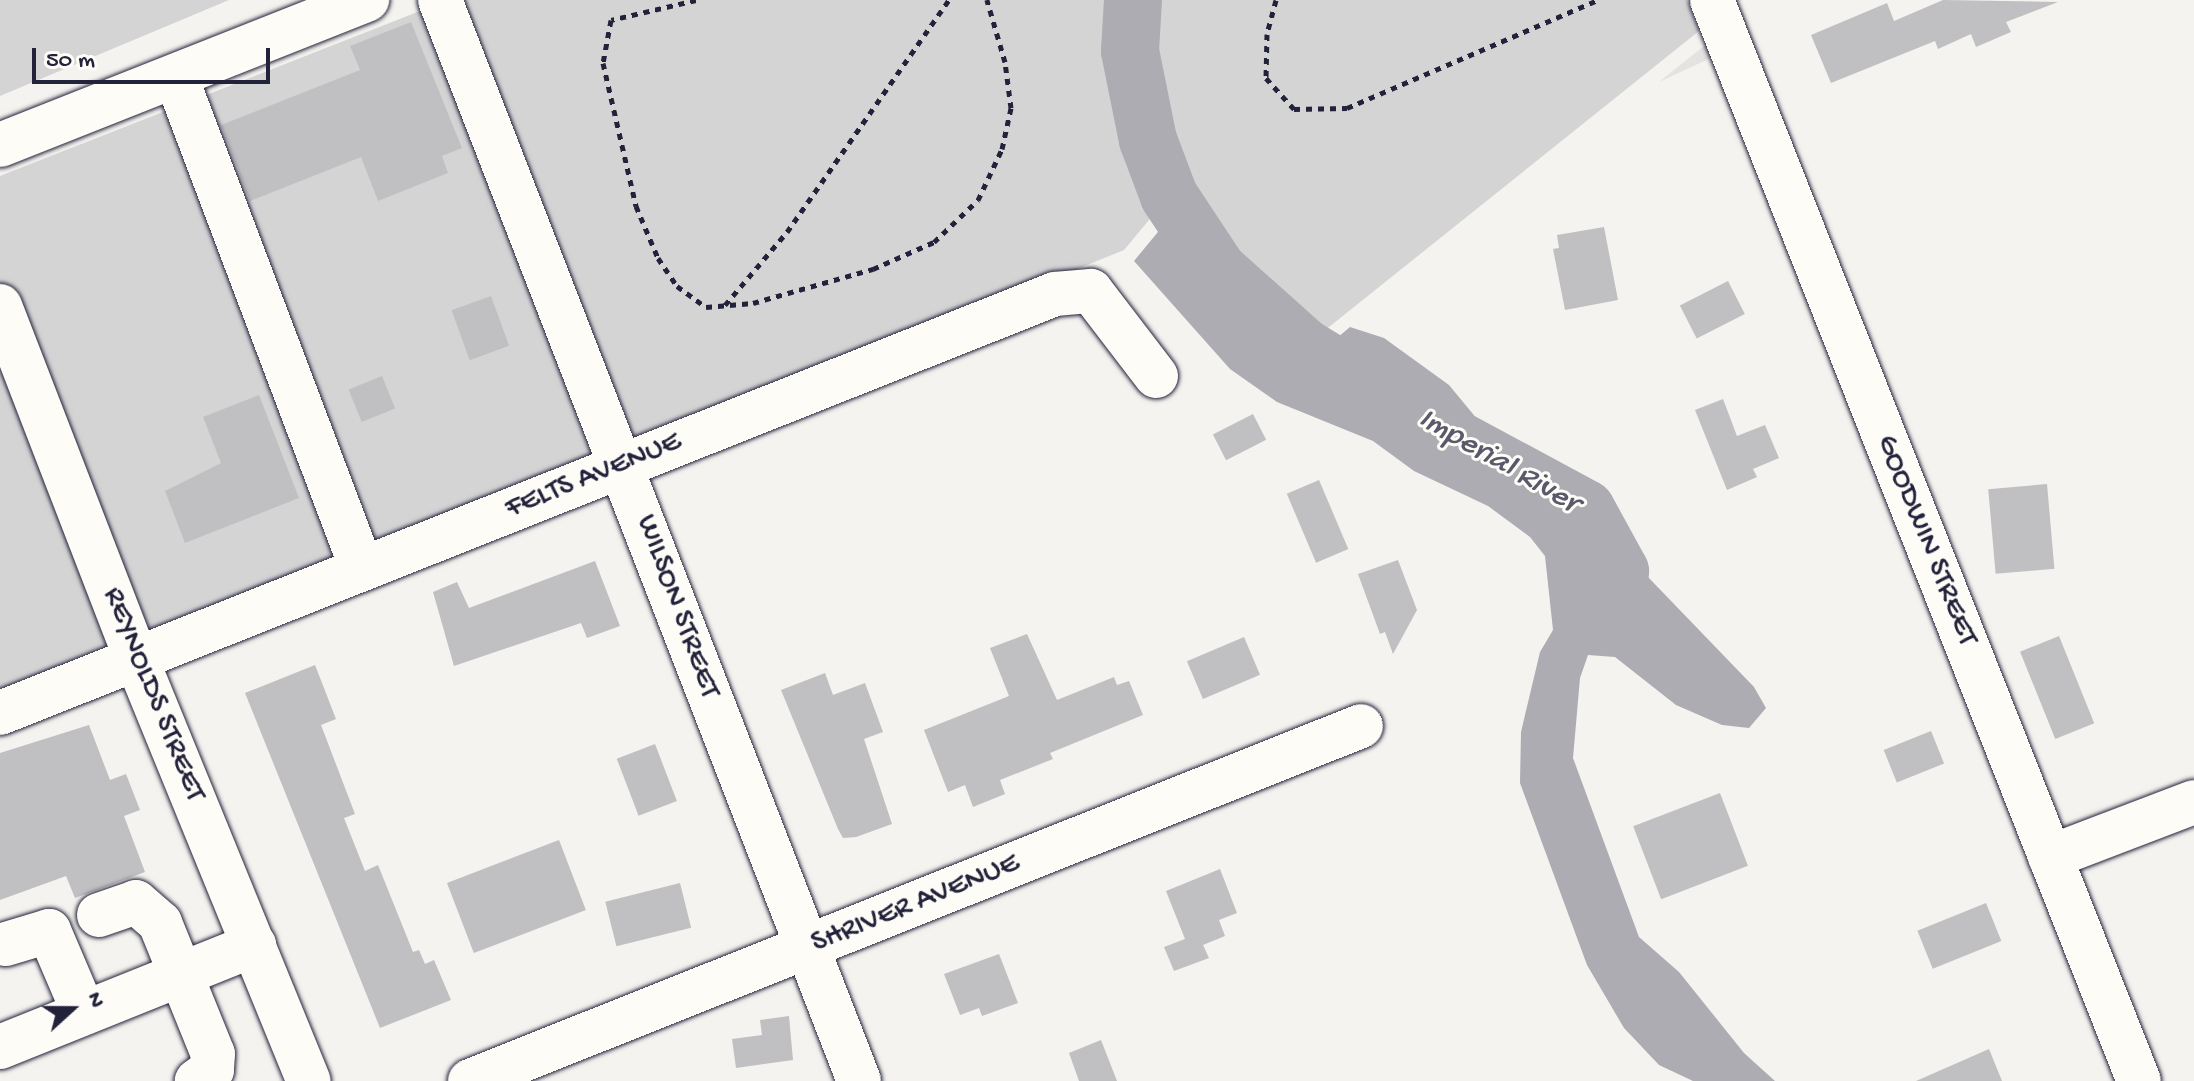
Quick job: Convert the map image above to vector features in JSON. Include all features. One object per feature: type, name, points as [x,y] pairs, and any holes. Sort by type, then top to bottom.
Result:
[{"type":"street","points":[[0,118],[296,0]]},
{"type":"street","points":[[0,145],[367,0]]},
{"type":"street","name":"WILSON STREET","points":[[440,0],[624,466],[859,1081]]},
{"type":"street","name":"GOODWIN STREET","points":[[1712,0],[2139,1081]]},
{"type":"street","points":[[176,77],[362,569]]},
{"type":"street","name":"FELTS AVENUE","points":[[0,713],[1055,294],[1091,291],[1156,376]]},
{"type":"street","name":"REYNOLDS STREET","points":[[0,306],[136,658],[309,1081]]},
{"type":"street","name":"SHRIVER AVENUE","points":[[470,1081],[808,949],[1361,726]]},
{"type":"street","points":[[2050,857],[2194,802]]},
{"type":"street","points":[[6,944],[136,902],[160,923],[213,1054],[212,1070],[197,1081]]},
{"type":"street","points":[[77,922],[84,1013]]},
{"type":"street","points":[[0,1047],[254,945]]},
{"type":"path","points":[[696,0],[611,20],[603,63],[636,206],[658,258],[677,286],[706,307],[753,303],[873,269],[934,242],[978,200],[1002,149],[1011,108],[1005,62],[987,0]]},
{"type":"path","points":[[725,305],[787,232],[949,0]]},
{"type":"path","points":[[1276,0],[1267,34],[1266,78],[1294,109],[1347,108],[1598,0]]},
{"type":"shaded area","points":[[0,0],[229,0],[0,96]]},
{"type":"shaded area","points":[[448,0],[1687,0],[1699,31],[1304,347],[1218,270],[1169,196],[1124,250],[0,705],[0,176]]},
{"type":"shaded area","points":[[1704,0],[1742,0],[1710,14],[1726,51],[1659,82],[1709,42]]},
{"type":"water","points":[[1167,221],[1207,281],[1297,360],[1311,360],[1350,327],[1384,338],[1449,385],[1529,482],[1617,532],[1637,550],[1647,576],[1754,687],[1766,708],[1749,728],[1722,725],[1676,705],[1615,657],[1588,655],[1580,678],[1573,758],[1639,937],[1679,972],[1744,1053],[1775,1081],[1693,1081],[1659,1065],[1624,1028],[1587,965],[1520,783],[1521,732],[1540,652],[1553,630],[1545,556],[1530,537],[1488,506],[1414,471],[1373,441],[1277,402],[1230,369],[1134,261]]},
{"type":"building","points":[[1943,0],[2058,2],[2006,22],[2011,32],[1976,47],[1971,34],[1938,49],[1935,41],[1831,83],[1811,35],[1887,3],[1894,21]]},
{"type":"building","points":[[411,22],[462,148],[442,156],[448,173],[378,201],[361,157],[250,201],[221,125],[360,70],[350,46]]},
{"type":"building","points":[[1604,227],[1618,300],[1565,310],[1553,249],[1559,248],[1557,235]]},
{"type":"building","points":[[1728,281],[1745,314],[1697,338],[1680,306]]},
{"type":"building","points":[[491,296],[509,346],[470,360],[452,310]]},
{"type":"building","points":[[382,376],[395,408],[362,422],[349,389]]},
{"type":"building","points":[[259,395],[299,498],[185,543],[165,491],[221,463],[203,417]]},
{"type":"building","points":[[1723,399],[1737,436],[1765,425],[1779,458],[1753,469],[1757,477],[1727,490],[1695,410]]},
{"type":"building","points":[[1253,414],[1266,440],[1226,460],[1213,434]]},
{"type":"building","points":[[1319,480],[1348,549],[1316,563],[1287,494]]},
{"type":"building","points":[[2047,484],[2054,569],[1996,574],[1988,489]]},
{"type":"building","points":[[1398,560],[1417,610],[1393,654],[1385,632],[1380,634],[1358,574]]},
{"type":"building","points":[[595,561],[620,626],[587,638],[581,623],[454,666],[433,592],[457,582],[469,608]]},
{"type":"building","points":[[1027,634],[1057,700],[1114,677],[1117,685],[1129,681],[1143,715],[1050,753],[1053,759],[1000,780],[1005,794],[973,807],[965,785],[948,792],[924,730],[1009,696],[990,648]]},
{"type":"building","points":[[2059,636],[2094,723],[2055,739],[2020,652]]},
{"type":"building","points":[[1244,637],[1260,675],[1203,699],[1187,661]]},
{"type":"building","points":[[315,665],[336,719],[321,725],[355,814],[344,818],[365,871],[378,865],[413,952],[419,950],[425,964],[434,960],[451,1000],[380,1028],[245,693]]},
{"type":"building","points":[[825,673],[833,695],[865,683],[883,732],[864,739],[892,824],[856,837],[843,838],[838,829],[781,690]]},
{"type":"building","points":[[89,725],[110,780],[126,774],[140,810],[124,816],[145,872],[75,898],[66,876],[0,900],[0,753]]},
{"type":"building","points":[[1931,731],[1944,763],[1897,783],[1884,750]]},
{"type":"building","points":[[655,744],[677,801],[639,816],[617,759]]},
{"type":"building","points":[[1720,793],[1748,866],[1661,899],[1633,826]]},
{"type":"building","points":[[559,840],[586,910],[474,953],[447,883]]},
{"type":"building","points":[[1220,869],[1237,913],[1219,920],[1225,936],[1203,945],[1209,958],[1174,971],[1164,947],[1185,939],[1166,891]]},
{"type":"building","points":[[680,883],[691,928],[616,946],[605,902]]},
{"type":"building","points":[[1986,903],[2001,941],[1933,969],[1917,931]]},
{"type":"building","points":[[999,954],[1018,1003],[982,1016],[979,1008],[960,1015],[944,974]]},
{"type":"building","points":[[789,1016],[793,1060],[736,1068],[732,1039],[762,1035],[760,1020]]},
{"type":"building","points":[[1101,1040],[1117,1081],[1079,1081],[1069,1053]]},
{"type":"building","points":[[1989,1049],[2002,1081],[1916,1081]]},
{"type":"waterway","name":"Imperial River","points":[[1133,0],[1130,51],[1148,140],[1169,196],[1218,270],[1304,347],[1385,396]]},
{"type":"waterway","name":"Imperial River","points":[[1458,440],[1586,509],[1620,571],[1617,586]]}]
